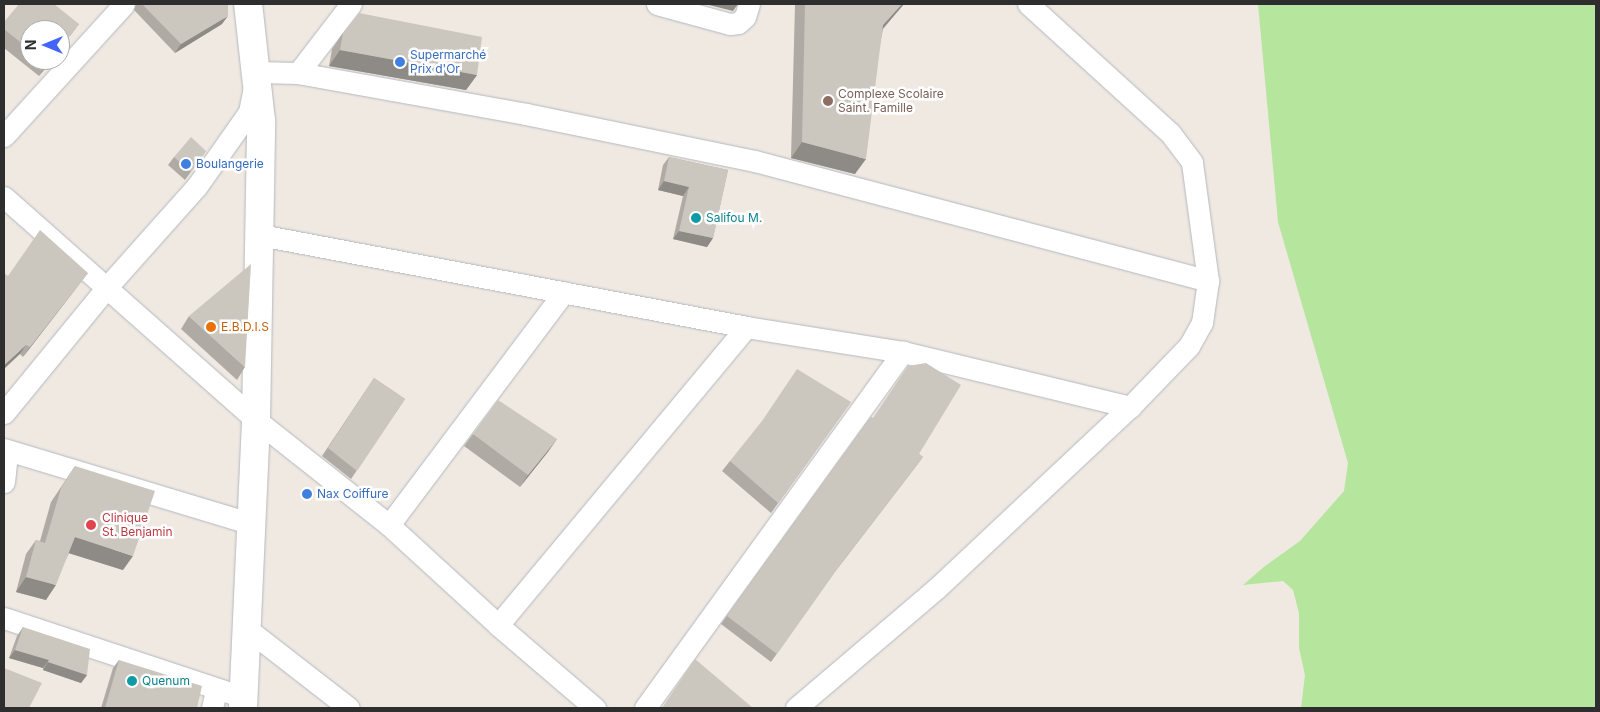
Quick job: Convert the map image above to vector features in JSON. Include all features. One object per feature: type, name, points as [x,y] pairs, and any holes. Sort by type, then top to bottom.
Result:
[{"type":"main road","points":[[243,703],[256,420],[261,121],[248,4]]},
{"type":"street","points":[[4,136],[124,4]]},
{"type":"street","points":[[298,73],[350,4]]},
{"type":"street","points":[[657,4],[730,24],[738,23],[745,17],[749,4]]},
{"type":"street","points":[[796,708],[937,588],[1130,407],[1189,346],[1202,323],[1208,281],[1192,162],[1183,147],[1170,132],[1028,4]]},
{"type":"street","points":[[4,413],[107,287],[197,186],[249,112],[257,72],[298,73],[526,114],[755,161],[1208,281]]},
{"type":"street","points":[[4,197],[256,420],[389,525],[498,625],[595,708]]},
{"type":"street","points":[[260,235],[746,327],[904,352],[1130,407]]},
{"type":"street","points":[[389,525],[564,292]]},
{"type":"street","points":[[498,625],[746,327]]},
{"type":"street","points":[[644,708],[904,352]]},
{"type":"street","points":[[4,482],[6,450],[252,524]]},
{"type":"street","points":[[4,618],[214,699],[243,703]]},
{"type":"street","points":[[246,628],[349,708]]},
{"type":"green space","points":[[1258,4],[1596,4],[1596,708],[1301,708],[1305,675],[1299,648],[1299,613],[1293,590],[1283,581],[1243,585],[1265,566],[1300,541],[1344,491],[1348,463],[1278,222]]},
{"type":"building","points":[[19,4],[54,4],[79,24],[70,35],[70,20],[20,20],[20,42],[4,29],[4,22]]},
{"type":"building","points":[[142,4],[228,4],[228,16],[181,44]]},
{"type":"building","name":"Complexe Scolaire Saint. Famille","points":[[805,4],[902,4],[883,25],[866,159],[802,142]]},
{"type":"building","points":[[359,13],[482,37],[477,75],[340,50],[343,33]]},
{"type":"building","points":[[191,137],[206,151],[191,172],[174,157]]},
{"type":"building","name":"Salifou M.","points":[[669,157],[728,170],[713,238],[679,231],[689,187],[664,181]]},
{"type":"building","points":[[40,230],[88,273],[30,347],[26,345],[4,365],[4,273],[8,276]]},
{"type":"building","name":"E.B.D.I.S","points":[[251,264],[245,367],[189,316]]},
{"type":"building","points":[[926,363],[961,385],[919,454],[923,457],[840,565],[777,654],[727,616],[871,417],[873,418],[908,366]]},
{"type":"building","points":[[797,369],[851,402],[778,503],[730,461],[762,421]]},
{"type":"building","points":[[374,378],[405,399],[357,471],[328,448]]},
{"type":"building","points":[[498,400],[557,439],[528,475],[473,434]]},
{"type":"building","name":"Clinique St. Benjamin","points":[[75,466],[155,491],[133,556],[75,537],[56,585],[26,577],[36,540],[45,543],[61,488]]},
{"type":"building","points":[[23,627],[90,649],[87,675],[48,662],[49,660],[15,650]]},
{"type":"building","points":[[695,659],[753,708],[662,708]]},
{"type":"building","name":"Quenum","points":[[119,660],[202,686],[197,708],[105,708]]},
{"type":"building","points":[[4,668],[42,683],[29,708],[4,708]]},
{"type":"place","name":"Supermarché Prix d'Or","points":[[400,62]]},
{"type":"place","name":"Complexe Scolaire Saint. Famille","points":[[828,101]]},
{"type":"place","name":"Boulangerie","points":[[186,164]]},
{"type":"place","name":"Salifou M.","points":[[696,218]]},
{"type":"place","name":"E.B.D.I.S","points":[[211,327]]},
{"type":"place","name":"Nax Coiffure","points":[[307,494]]},
{"type":"place","name":"Clinique St. Benjamin","points":[[91,525]]},
{"type":"place","name":"Quenum","points":[[132,681]]}]
